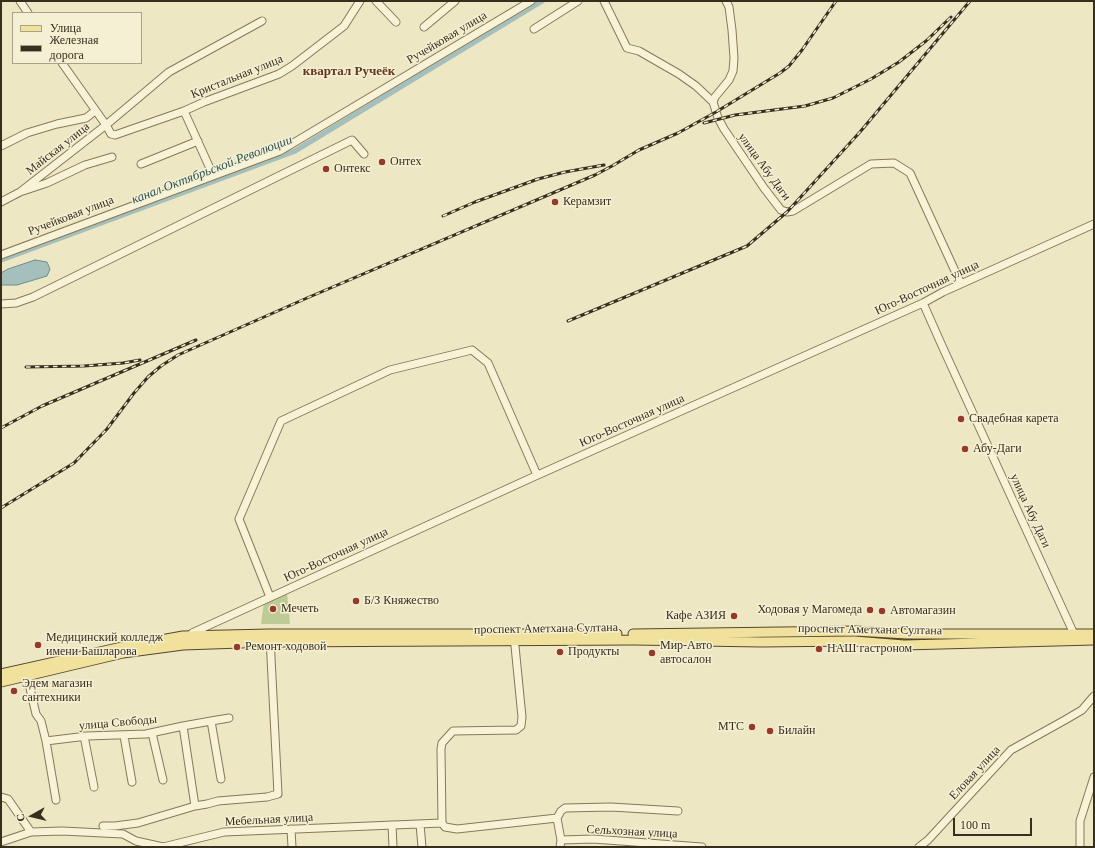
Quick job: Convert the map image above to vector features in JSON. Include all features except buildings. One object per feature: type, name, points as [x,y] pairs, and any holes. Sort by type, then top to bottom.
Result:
[{"type":"main road","points":[[1,682],[26,671],[122,647],[190,636],[270,638],[514,638],[855,631],[907,634],[1073,637],[1094,640]]},
{"type":"main road","points":[[1073,637],[1094,634]]},
{"type":"main road","points":[[1,674],[26,671],[123,653],[183,645],[270,638]]},
{"type":"street","points":[[20,1],[27,12]]},
{"type":"street","name":"Кристальная улица","points":[[106,125],[110,134],[115,135],[184,111],[273,76],[292,66],[344,26],[360,1]]},
{"type":"street","points":[[376,1],[396,22]]},
{"type":"street","points":[[424,27],[455,1]]},
{"type":"street","name":"Ручейковая улица","points":[[1,255],[280,151],[531,1]]},
{"type":"street","points":[[534,29],[578,1]]},
{"type":"street","points":[[604,1],[627,48],[638,51],[679,74],[696,86],[713,102],[715,97],[729,80],[733,71],[734,58],[732,30],[729,7],[726,1]]},
{"type":"street","points":[[106,125],[168,72],[262,21]]},
{"type":"street","name":"Майская улица","points":[[1,202],[20,192],[106,125],[63,64]]},
{"type":"street","name":"улица Абу Даги","points":[[713,102],[718,118],[724,129],[750,168],[782,210],[787,212],[793,211],[871,164],[894,163],[910,173],[961,284]]},
{"type":"street","points":[[1,146],[27,132],[86,118],[95,111]]},
{"type":"street","points":[[184,111],[213,175]]},
{"type":"street","points":[[1,304],[16,303],[33,297],[352,140],[364,154]]},
{"type":"street","points":[[141,164],[198,141]]},
{"type":"street","name":"Майская улица","points":[[20,192],[36,187],[85,165],[112,157]]},
{"type":"street","name":"Юго-Восточная улица","points":[[183,645],[192,633],[537,475],[923,303],[961,284],[1094,224]]},
{"type":"street","name":"улица Абу Даги","points":[[923,303],[1073,637]]},
{"type":"street","points":[[270,597],[239,520],[281,420],[383,373],[472,350],[488,364],[537,475]]},
{"type":"street","points":[[103,826],[138,823],[195,806],[218,801],[267,797],[278,794],[270,638]]},
{"type":"street","points":[[442,824],[442,743],[453,731],[516,730],[521,726],[522,717],[514,638]]},
{"type":"street","points":[[26,671],[36,714],[41,721],[46,741],[56,800]]},
{"type":"street","name":"Еловая улица","points":[[919,847],[928,840],[1011,750],[1082,710],[1094,696]]},
{"type":"street","name":"улица Свободы","points":[[46,741],[84,736],[124,736],[152,733],[229,718]]},
{"type":"street","points":[[212,721],[221,779]]},
{"type":"street","points":[[183,726],[195,806]]},
{"type":"street","points":[[152,733],[162,780]]},
{"type":"street","points":[[84,736],[94,787]]},
{"type":"street","points":[[124,736],[132,782]]},
{"type":"street","points":[[1080,847],[1080,821],[1094,777]]},
{"type":"street","points":[[1,797],[8,799],[31,832]]},
{"type":"street","points":[[560,843],[558,818],[561,811],[565,808],[611,807],[678,812]]},
{"type":"street","name":"Мебельная улица","points":[[1,842],[31,832],[62,831],[123,834],[136,841],[163,847],[224,832],[420,824],[442,824],[445,828],[457,829],[558,818]]},
{"type":"street","points":[[420,824],[422,847]]},
{"type":"street","points":[[392,825],[394,847]]},
{"type":"street","points":[[291,829],[292,847]]},
{"type":"street","name":"Сельхозная улица","points":[[560,843],[593,839],[702,847]]},
{"type":"green space","points":[[287,593],[290,624],[261,624],[264,602]]},
{"type":"water","points":[[35,260],[47,262],[50,269],[47,276],[17,285],[1,285],[1,273],[8,269]]},
{"type":"waterway","name":"канал Октябрьской Революции","points":[[1,260],[295,151],[542,1]]},
{"type":"railway","points":[[1,508],[74,463],[107,429],[148,377],[178,355],[307,298],[595,175],[639,150],[678,133],[716,112],[789,66],[836,1]]},
{"type":"railway","points":[[568,321],[747,246],[787,212],[860,132],[970,1]]},
{"type":"railway","points":[[704,123],[735,115],[805,106],[833,98],[871,79],[899,62],[926,41],[951,17]]},
{"type":"railway","points":[[443,216],[475,202],[538,179],[565,172],[604,165]]},
{"type":"railway","points":[[1,428],[42,406],[196,340]]},
{"type":"railway","points":[[26,367],[84,366],[140,360]]},
{"type":"place","name":"Онтех","points":[[382,162]]},
{"type":"place","name":"Онтекс","points":[[326,169]]},
{"type":"place","name":"Керамзит","points":[[555,202]]},
{"type":"place","name":"Свадебная карета","points":[[961,419]]},
{"type":"place","name":"Абу-Даги","points":[[965,449]]},
{"type":"place","name":"Б/З Княжество","points":[[356,601]]},
{"type":"place","name":"Мечеть","points":[[273,609]]},
{"type":"place","name":"Ходовая у Магомеда","points":[[870,610]]},
{"type":"place","name":"Автомагазин","points":[[882,611]]},
{"type":"place","name":"Кафе АЗИЯ","points":[[734,616]]},
{"type":"place","name":"Медицинский колледж имени Башларова","points":[[38,645]]},
{"type":"place","name":"Ремонт ходовой","points":[[237,647]]},
{"type":"place","name":"НАШ гастроном","points":[[819,649]]},
{"type":"place","name":"Продукты","points":[[560,652]]},
{"type":"place","name":"Мир-Авто автосалон","points":[[652,653]]},
{"type":"place","name":"Эдем магазин сантехники","points":[[14,691]]},
{"type":"place","name":"МТС","points":[[752,727]]},
{"type":"place","name":"Билайн","points":[[770,731]]},
{"type":"district","name":"квартал Ручеёк","points":[[349,72]]}]
